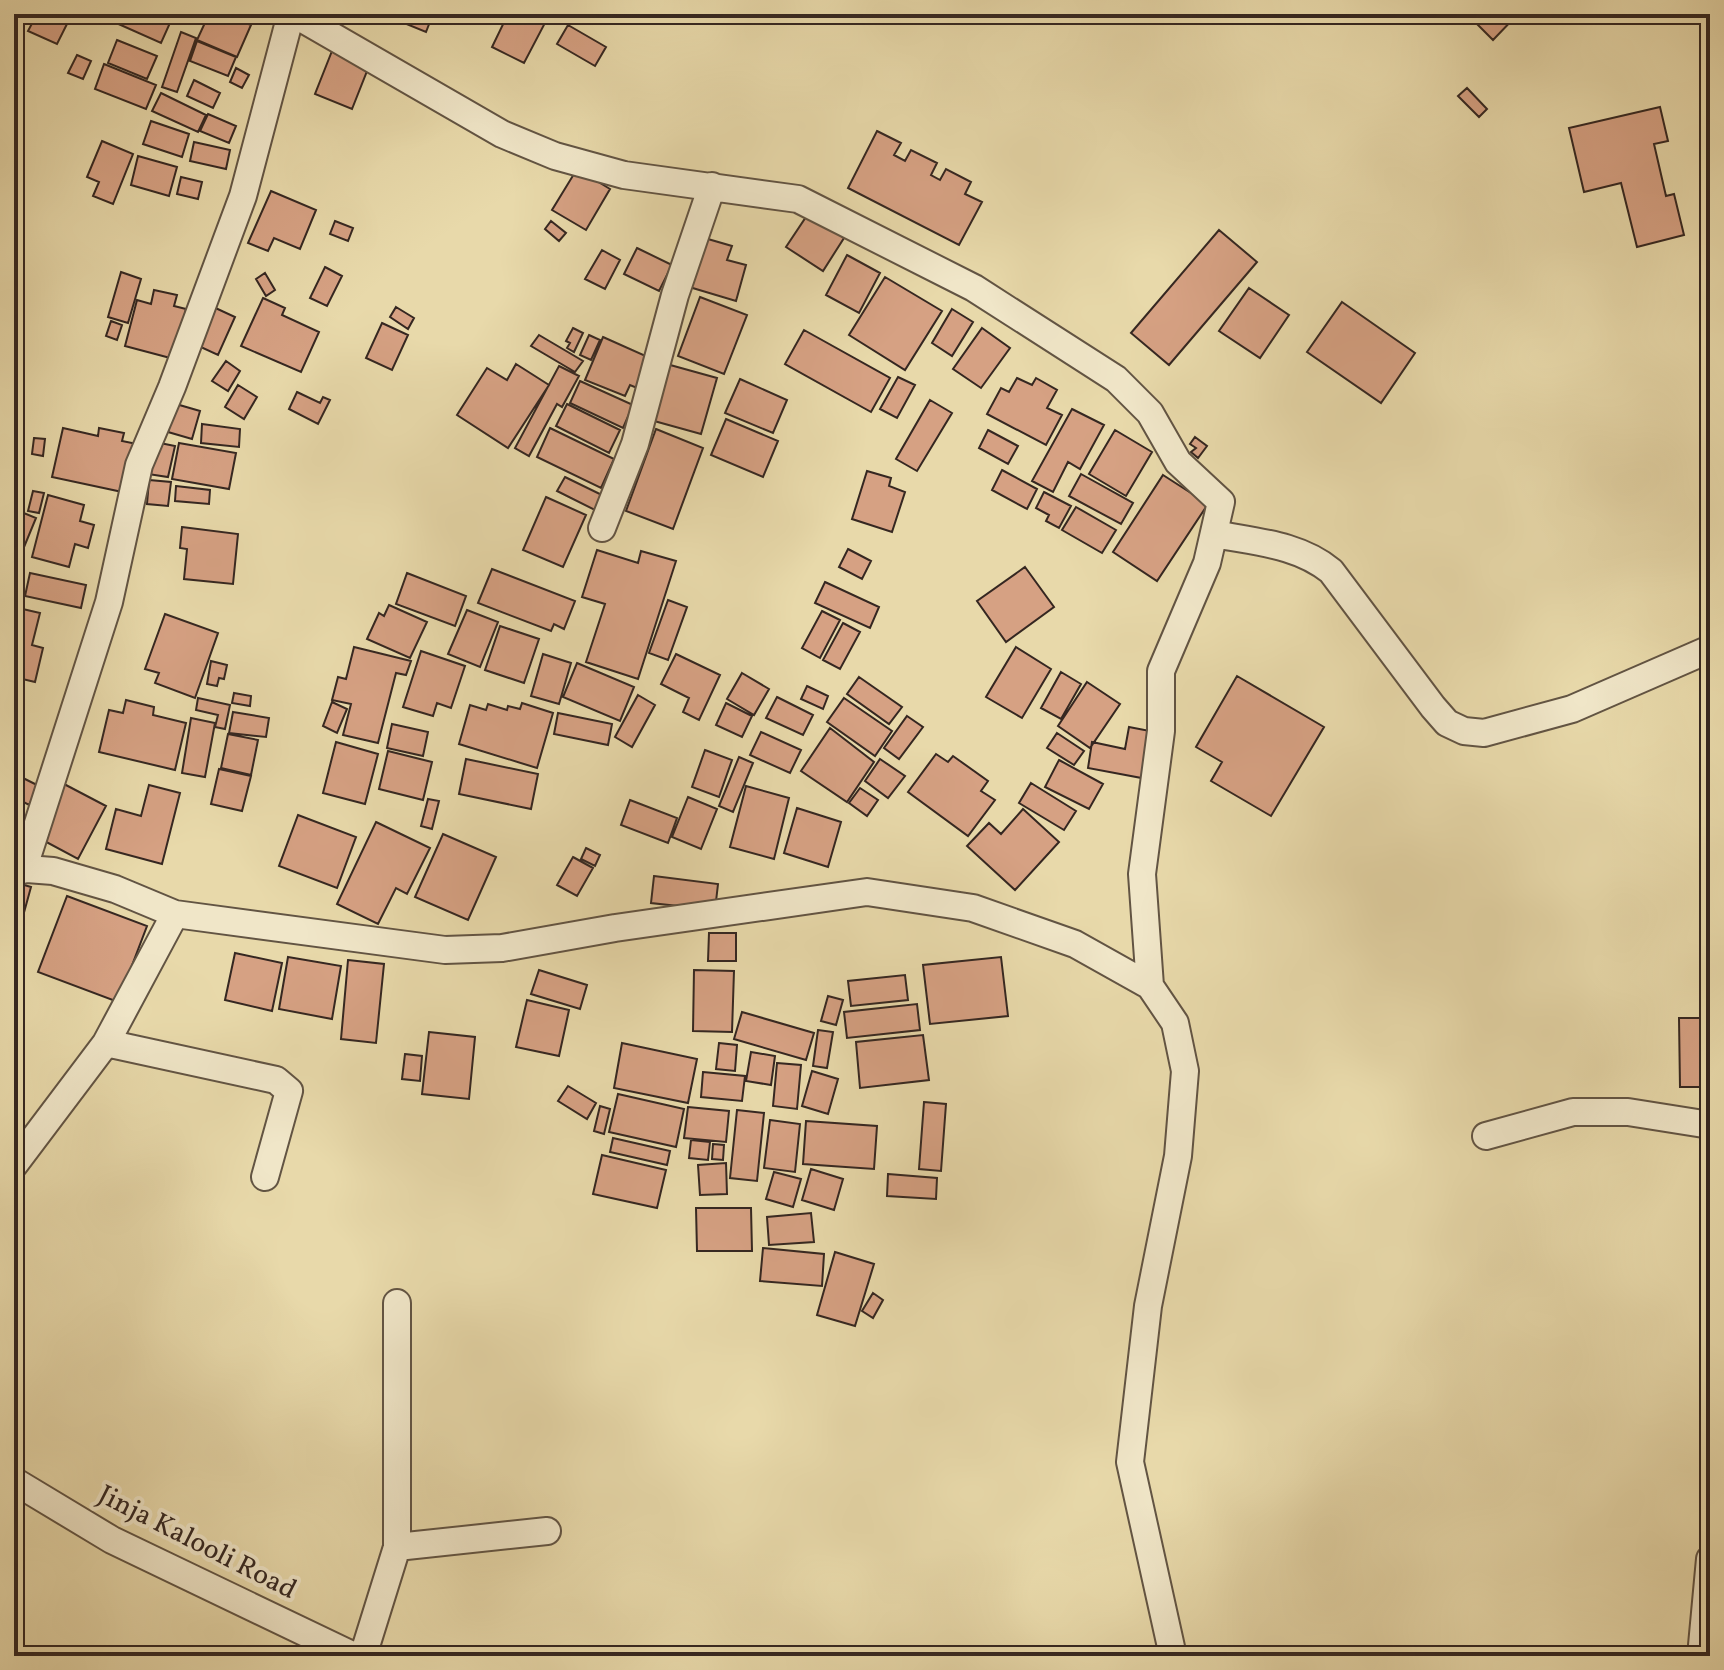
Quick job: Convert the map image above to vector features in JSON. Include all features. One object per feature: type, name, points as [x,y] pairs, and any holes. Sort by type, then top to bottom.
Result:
[{"type":"street","points":[[1150,986],[1142,874],[1161,731],[1161,671],[1207,563],[1221,502],[1178,462],[1150,413],[1116,379],[974,288],[798,199],[624,175],[555,156],[502,134],[292,14],[243,196],[172,387],[139,465],[109,602],[18,869],[53,871],[115,889],[175,914],[445,950],[502,948],[615,928],[867,892],[973,908],[1075,944],[1150,986],[1175,1023],[1185,1071],[1178,1156],[1148,1306],[1130,1462],[1173,1656]]},
{"type":"street","points":[[602,528],[635,444],[649,386],[668,332],[675,295],[712,186]]},
{"type":"street","points":[[1215,534],[1295,550],[1315,558],[1331,571],[1433,707],[1447,723],[1464,731],[1484,733],[1572,709],[1710,649]]},
{"type":"street","points":[[14,1165],[106,1043],[175,914]]},
{"type":"street","points":[[106,1043],[276,1080],[289,1091],[265,1177]]},
{"type":"street","points":[[1486,1136],[1573,1112],[1628,1112],[1710,1125]]},
{"type":"street","points":[[363,1656],[397,1547],[397,1303]]},
{"type":"street","name":"Jinja Kalooli Road","points":[[14,1481],[112,1540],[354,1656]]},
{"type":"street","points":[[397,1547],[547,1531]]},
{"type":"street","points":[[1701,1656],[1710,1559]]},
{"type":"building","points":[[37,14],[72,14],[57,44],[28,31]]},
{"type":"building","points":[[96,14],[174,14],[161,43]]},
{"type":"building","points":[[209,14],[223,14],[251,25],[237,57],[197,40]]},
{"type":"building","points":[[402,14],[433,14],[426,32],[399,21]]},
{"type":"building","points":[[508,14],[532,14],[546,21],[524,63],[492,47]]},
{"type":"building","points":[[1467,14],[1518,14],[1493,40]]},
{"type":"building","points":[[568,25],[606,47],[595,66],[557,44]]},
{"type":"building","points":[[181,32],[196,38],[177,92],[162,87]]},
{"type":"building","points":[[117,40],[157,56],[147,79],[108,63]]},
{"type":"building","points":[[197,41],[236,57],[228,76],[190,61]]},
{"type":"building","points":[[332,51],[369,66],[352,109],[315,94]]},
{"type":"building","points":[[77,55],[91,61],[83,79],[68,73]]},
{"type":"building","points":[[104,64],[156,85],[146,109],[95,89]]},
{"type":"building","points":[[236,68],[249,75],[242,88],[230,82]]},
{"type":"building","points":[[194,80],[220,93],[213,108],[187,96]]},
{"type":"building","points":[[1467,88],[1487,109],[1479,117],[1458,96]]},
{"type":"building","points":[[161,93],[206,115],[198,132],[152,111]]},
{"type":"building","points":[[1660,107],[1668,141],[1654,144],[1666,196],[1674,194],[1684,235],[1637,247],[1621,183],[1584,192],[1569,128]]},
{"type":"building","points":[[208,114],[236,126],[229,143],[200,131]]},
{"type":"building","points":[[151,121],[189,134],[182,157],[143,144]]},
{"type":"building","points":[[877,131],[901,143],[894,155],[905,161],[911,150],[937,163],[931,175],[940,180],[946,169],[971,182],[965,194],[982,202],[959,245],[848,188]]},
{"type":"building","points":[[102,141],[133,154],[113,204],[93,196],[99,182],[87,177]]},
{"type":"building","points":[[194,142],[230,150],[226,169],[190,161]]},
{"type":"building","points":[[138,156],[177,167],[169,196],[131,185]]},
{"type":"building","points":[[577,169],[610,189],[586,230],[552,210]]},
{"type":"building","points":[[181,177],[202,182],[198,199],[177,194]]},
{"type":"building","points":[[271,191],[316,210],[300,249],[274,238],[268,251],[248,243]]},
{"type":"building","points":[[808,214],[844,238],[823,271],[786,247]]},
{"type":"building","points":[[335,221],[353,228],[348,241],[330,234]]},
{"type":"building","points":[[551,221],[566,233],[559,241],[545,229]]},
{"type":"building","points":[[1219,230],[1257,262],[1169,365],[1131,333]]},
{"type":"building","points":[[701,237],[732,246],[727,260],[746,265],[736,301],[686,286]]},
{"type":"building","points":[[637,248],[672,265],[659,291],[624,274]]},
{"type":"building","points":[[602,250],[620,260],[605,289],[585,279]]},
{"type":"building","points":[[847,255],[880,273],[859,313],[826,295]]},
{"type":"building","points":[[325,267],[342,276],[327,306],[310,298]]},
{"type":"building","points":[[121,272],[141,279],[128,323],[108,317]]},
{"type":"building","points":[[265,273],[275,290],[266,296],[256,279]]},
{"type":"building","points":[[885,277],[942,311],[905,370],[849,335]]},
{"type":"building","points":[[1705,280],[1710,280],[1710,327],[1706,327]]},
{"type":"building","points":[[1249,288],[1289,315],[1260,358],[1219,331]]},
{"type":"building","points":[[154,290],[177,295],[174,306],[186,309],[174,359],[125,346],[137,300],[151,304]]},
{"type":"building","points":[[700,297],[747,315],[724,374],[678,356]]},
{"type":"building","points":[[263,298],[285,308],[282,315],[319,332],[301,372],[241,346]]},
{"type":"building","points":[[1342,302],[1415,353],[1381,403],[1307,352]]},
{"type":"building","points":[[209,305],[235,317],[218,355],[192,343]]},
{"type":"building","points":[[396,307],[414,318],[408,329],[390,317]]},
{"type":"building","points":[[952,309],[973,322],[952,356],[932,343]]},
{"type":"building","points":[[111,321],[122,325],[117,340],[106,336]]},
{"type":"building","points":[[382,323],[408,335],[392,370],[366,358]]},
{"type":"building","points":[[573,328],[583,333],[574,352],[567,348],[570,343],[566,341]]},
{"type":"building","points":[[982,328],[1010,348],[981,388],[953,369]]},
{"type":"building","points":[[804,330],[890,378],[871,412],[785,364]]},
{"type":"building","points":[[539,335],[583,361],[575,372],[531,346]]},
{"type":"building","points":[[589,335],[600,340],[591,360],[580,355]]},
{"type":"building","points":[[603,337],[648,357],[642,390],[630,385],[625,396],[585,380]]},
{"type":"building","points":[[226,361],[240,371],[228,391],[212,381]]},
{"type":"building","points":[[663,363],[717,378],[701,434],[647,419]]},
{"type":"building","points":[[516,364],[549,385],[508,448],[457,415],[487,368],[507,380]]},
{"type":"building","points":[[559,366],[579,376],[562,407],[557,404],[529,456],[515,448]]},
{"type":"building","points":[[898,377],[915,385],[897,418],[880,409]]},
{"type":"building","points":[[1017,378],[1032,385],[1036,378],[1057,390],[1047,408],[1062,415],[1046,445],[987,414],[1001,388],[1009,392]]},
{"type":"building","points":[[740,379],[787,400],[773,433],[725,413]]},
{"type":"building","points":[[580,381],[633,405],[623,428],[570,403]]},
{"type":"building","points":[[238,385],[257,397],[244,419],[225,407]]},
{"type":"building","points":[[297,392],[320,403],[323,397],[330,400],[318,424],[289,409]]},
{"type":"building","points":[[930,400],[952,413],[917,471],[896,459]]},
{"type":"building","points":[[176,404],[200,411],[192,439],[168,432]]},
{"type":"building","points":[[567,404],[620,430],[609,453],[556,426]]},
{"type":"building","points":[[1072,409],[1104,425],[1080,469],[1068,462],[1053,492],[1032,481]]},
{"type":"building","points":[[726,419],[778,441],[763,477],[711,455]]},
{"type":"building","points":[[202,424],[240,429],[239,447],[201,443]]},
{"type":"building","points":[[63,428],[98,436],[99,428],[124,433],[122,441],[137,444],[127,493],[52,477]]},
{"type":"building","points":[[550,428],[614,459],[601,488],[537,457]]},
{"type":"building","points":[[656,429],[703,448],[673,529],[626,511]]},
{"type":"building","points":[[988,430],[1018,446],[1008,464],[979,448]]},
{"type":"building","points":[[1115,430],[1152,452],[1126,496],[1089,474]]},
{"type":"building","points":[[1195,437],[1207,446],[1198,458],[1191,452],[1196,448],[1190,444]]},
{"type":"building","points":[[34,438],[45,439],[43,456],[32,454]]},
{"type":"building","points":[[155,442],[175,446],[168,477],[148,474]]},
{"type":"building","points":[[179,443],[236,453],[229,489],[172,479]]},
{"type":"building","points":[[1002,470],[1037,489],[1027,509],[992,490]]},
{"type":"building","points":[[867,471],[891,478],[889,486],[905,492],[892,532],[852,519]]},
{"type":"building","points":[[1081,474],[1133,503],[1121,524],[1069,496]]},
{"type":"building","points":[[1163,475],[1208,504],[1157,581],[1113,552]]},
{"type":"building","points":[[565,477],[606,497],[599,512],[557,491]]},
{"type":"building","points":[[149,480],[171,482],[168,506],[147,504]]},
{"type":"building","points":[[176,486],[210,490],[209,504],[175,501]]},
{"type":"building","points":[[33,491],[44,493],[39,513],[28,511]]},
{"type":"building","points":[[1044,492],[1071,506],[1059,528],[1046,521],[1049,515],[1036,508]]},
{"type":"building","points":[[48,495],[84,505],[80,521],[94,525],[88,548],[75,544],[69,567],[32,557]]},
{"type":"building","points":[[546,497],[586,515],[563,567],[523,550]]},
{"type":"building","points":[[1076,507],[1116,530],[1102,553],[1062,530]]},
{"type":"building","points":[[14,509],[36,518],[15,569],[14,568]]},
{"type":"building","points":[[182,527],[238,534],[233,584],[184,579],[187,549],[180,548]]},
{"type":"building","points":[[848,549],[871,561],[862,579],[839,567]]},
{"type":"building","points":[[597,550],[638,563],[641,551],[676,561],[638,679],[586,662],[605,604],[582,597]]},
{"type":"building","points":[[1025,567],[1054,607],[1006,642],[977,601]]},
{"type":"building","points":[[492,569],[575,601],[564,629],[554,624],[551,631],[478,603]]},
{"type":"building","points":[[30,573],[86,585],[81,608],[25,596]]},
{"type":"building","points":[[407,573],[466,596],[455,626],[396,604]]},
{"type":"building","points":[[825,582],[879,607],[870,628],[815,603]]},
{"type":"building","points":[[668,600],[687,607],[668,660],[649,653]]},
{"type":"building","points":[[389,605],[427,622],[410,658],[367,639],[379,613],[384,616]]},
{"type":"building","points":[[14,607],[40,613],[32,645],[43,648],[35,682],[14,677]]},
{"type":"building","points":[[467,610],[498,622],[480,667],[448,654]]},
{"type":"building","points":[[822,611],[840,620],[820,658],[802,648]]},
{"type":"building","points":[[165,614],[218,633],[195,698],[155,683],[159,673],[145,669]]},
{"type":"building","points":[[843,623],[860,632],[840,669],[823,660]]},
{"type":"building","points":[[500,626],[539,639],[524,683],[485,670]]},
{"type":"building","points":[[354,647],[411,661],[406,675],[396,673],[378,743],[343,735],[351,704],[332,700],[338,677],[346,679]]},
{"type":"building","points":[[1016,647],[1051,669],[1022,718],[986,697]]},
{"type":"building","points":[[421,651],[465,666],[451,708],[437,703],[433,716],[403,707]]},
{"type":"building","points":[[543,654],[571,663],[559,704],[531,696]]},
{"type":"building","points":[[676,654],[720,675],[699,720],[683,712],[689,698],[661,684]]},
{"type":"building","points":[[211,661],[227,665],[224,679],[219,678],[217,686],[207,684]]},
{"type":"building","points":[[577,663],[634,687],[620,721],[563,697]]},
{"type":"building","points":[[1061,672],[1081,684],[1061,719],[1041,708]]},
{"type":"building","points":[[742,673],[769,689],[754,715],[727,699]]},
{"type":"building","points":[[1237,676],[1324,727],[1271,816],[1211,781],[1222,762],[1196,747]]},
{"type":"building","points":[[859,677],[902,707],[889,724],[847,694]]},
{"type":"building","points":[[1087,682],[1120,704],[1090,748],[1058,726]]},
{"type":"building","points":[[807,686],[828,696],[823,709],[801,699]]},
{"type":"building","points":[[234,693],[251,696],[250,706],[232,703]]},
{"type":"building","points":[[638,695],[655,705],[632,747],[615,737]]},
{"type":"building","points":[[777,697],[813,715],[803,735],[766,718]]},
{"type":"building","points":[[198,698],[230,705],[225,729],[215,727],[218,715],[196,710]]},
{"type":"building","points":[[844,698],[892,731],[875,756],[827,722]]},
{"type":"building","points":[[126,700],[154,707],[153,715],[186,723],[175,770],[99,752],[109,710],[123,713]]},
{"type":"building","points":[[332,702],[347,709],[337,733],[323,726]]},
{"type":"building","points":[[522,703],[553,713],[537,768],[459,744],[470,705],[486,710],[488,704],[507,710],[508,706],[520,709]]},
{"type":"building","points":[[726,703],[752,716],[742,737],[716,725]]},
{"type":"building","points":[[233,712],[269,718],[266,737],[229,733]]},
{"type":"building","points":[[558,713],[612,724],[608,745],[554,734]]},
{"type":"building","points":[[907,716],[923,727],[899,759],[884,748]]},
{"type":"building","points":[[191,718],[215,723],[205,777],[182,773]]},
{"type":"building","points":[[392,724],[428,732],[423,756],[387,748]]},
{"type":"building","points":[[1129,727],[1155,732],[1147,779],[1088,768],[1092,742],[1125,749]]},
{"type":"building","points":[[830,728],[874,762],[847,802],[801,771]]},
{"type":"building","points":[[761,732],[801,750],[790,773],[750,755]]},
{"type":"building","points":[[1057,733],[1084,751],[1074,765],[1047,748]]},
{"type":"building","points":[[228,734],[258,740],[251,775],[221,768]]},
{"type":"building","points":[[336,742],[378,754],[365,804],[323,793]]},
{"type":"building","points":[[705,750],[732,760],[719,797],[692,787]]},
{"type":"building","points":[[388,751],[432,762],[423,800],[379,789]]},
{"type":"building","points":[[936,754],[948,762],[953,756],[988,781],[981,791],[995,800],[968,836],[908,792]]},
{"type":"building","points":[[739,757],[753,763],[733,812],[719,806]]},
{"type":"building","points":[[466,759],[538,774],[531,809],[459,794]]},
{"type":"building","points":[[880,759],[905,776],[888,798],[865,781]]},
{"type":"building","points":[[1059,760],[1103,784],[1089,809],[1045,787]]},
{"type":"building","points":[[219,769],[251,776],[242,811],[211,804]]},
{"type":"building","points":[[21,777],[39,786],[29,805],[14,797]]},
{"type":"building","points":[[1031,783],[1076,811],[1064,830],[1019,803]]},
{"type":"building","points":[[64,784],[106,806],[78,859],[37,837]]},
{"type":"building","points":[[149,785],[180,793],[162,864],[106,849],[116,809],[141,816]]},
{"type":"building","points":[[746,786],[789,798],[774,859],[730,847]]},
{"type":"building","points":[[860,788],[878,800],[867,816],[849,803]]},
{"type":"building","points":[[688,797],[717,809],[701,849],[672,837]]},
{"type":"building","points":[[428,799],[439,801],[432,829],[421,826]]},
{"type":"building","points":[[630,800],[677,818],[668,843],[621,825]]},
{"type":"building","points":[[797,808],[841,822],[828,867],[784,853]]},
{"type":"building","points":[[1023,809],[1059,842],[1015,890],[967,846],[989,823],[1001,834]]},
{"type":"building","points":[[298,815],[356,837],[337,888],[279,866]]},
{"type":"building","points":[[376,822],[430,848],[407,894],[396,888],[378,924],[337,904]]},
{"type":"building","points":[[443,834],[496,857],[468,920],[415,897]]},
{"type":"building","points":[[586,848],[600,855],[595,866],[581,859]]},
{"type":"building","points":[[573,857],[593,868],[577,896],[557,885]]},
{"type":"building","points":[[654,876],[718,884],[715,910],[651,903]]},
{"type":"building","points":[[14,882],[31,887],[14,949]]},
{"type":"building","points":[[67,896],[147,926],[118,1002],[38,972]]},
{"type":"building","points":[[709,933],[736,933],[736,961],[708,961]]},
{"type":"building","points":[[235,953],[282,963],[272,1011],[225,1000]]},
{"type":"building","points":[[288,957],[341,966],[332,1019],[279,1009]]},
{"type":"building","points":[[1001,957],[1008,1016],[930,1024],[923,965]]},
{"type":"building","points":[[348,960],[384,964],[376,1043],[341,1039]]},
{"type":"building","points":[[539,970],[587,985],[580,1009],[531,994]]},
{"type":"building","points":[[694,970],[734,971],[732,1032],[693,1031]]},
{"type":"building","points":[[905,975],[908,1000],[851,1006],[848,981]]},
{"type":"building","points":[[828,996],[843,1000],[836,1025],[821,1021]]},
{"type":"building","points":[[527,1000],[569,1010],[559,1056],[516,1047]]},
{"type":"building","points":[[917,1004],[920,1030],[847,1038],[844,1012]]},
{"type":"building","points":[[742,1012],[814,1033],[806,1060],[734,1039]]},
{"type":"building","points":[[1679,1018],[1710,1018],[1710,1087],[1680,1087]]},
{"type":"building","points":[[818,1030],[833,1032],[827,1068],[813,1066]]},
{"type":"building","points":[[429,1032],[475,1037],[469,1099],[422,1094]]},
{"type":"building","points":[[923,1035],[929,1080],[860,1088],[856,1042]]},
{"type":"building","points":[[622,1043],[697,1059],[688,1103],[614,1088]]},
{"type":"building","points":[[719,1043],[737,1045],[735,1071],[716,1069]]},
{"type":"building","points":[[751,1052],[775,1056],[771,1085],[746,1081]]},
{"type":"building","points":[[405,1054],[422,1056],[420,1081],[402,1079]]},
{"type":"building","points":[[777,1063],[801,1065],[797,1109],[773,1106]]},
{"type":"building","points":[[812,1071],[838,1079],[828,1114],[802,1106]]},
{"type":"building","points":[[703,1072],[745,1076],[742,1101],[701,1097]]},
{"type":"building","points":[[568,1086],[596,1103],[587,1119],[558,1101]]},
{"type":"building","points":[[618,1094],[684,1109],[676,1147],[609,1132]]},
{"type":"building","points":[[924,1102],[946,1104],[941,1171],[919,1169]]},
{"type":"building","points":[[600,1106],[610,1109],[604,1134],[594,1131]]},
{"type":"building","points":[[688,1107],[729,1111],[726,1142],[684,1138]]},
{"type":"building","points":[[737,1110],[764,1113],[757,1181],[730,1178]]},
{"type":"building","points":[[770,1120],[800,1124],[795,1172],[764,1168]]},
{"type":"building","points":[[806,1121],[877,1126],[874,1169],[803,1164]]},
{"type":"building","points":[[613,1138],[670,1151],[667,1165],[610,1152]]},
{"type":"building","points":[[691,1140],[710,1142],[708,1160],[689,1158]]},
{"type":"building","points":[[713,1144],[724,1145],[723,1160],[712,1159]]},
{"type":"building","points":[[602,1155],[666,1170],[657,1208],[593,1194]]},
{"type":"building","points":[[726,1163],[727,1194],[700,1195],[698,1165]]},
{"type":"building","points":[[811,1169],[843,1179],[834,1210],[802,1200]]},
{"type":"building","points":[[774,1172],[801,1179],[793,1207],[766,1199]]},
{"type":"building","points":[[888,1174],[937,1178],[936,1199],[887,1196]]},
{"type":"building","points":[[696,1208],[751,1208],[752,1251],[697,1251]]},
{"type":"building","points":[[811,1213],[814,1242],[769,1245],[767,1217]]},
{"type":"building","points":[[763,1248],[824,1254],[822,1286],[760,1281]]},
{"type":"building","points":[[835,1252],[874,1264],[855,1326],[817,1315]]},
{"type":"building","points":[[873,1293],[883,1300],[873,1318],[862,1311]]}]
